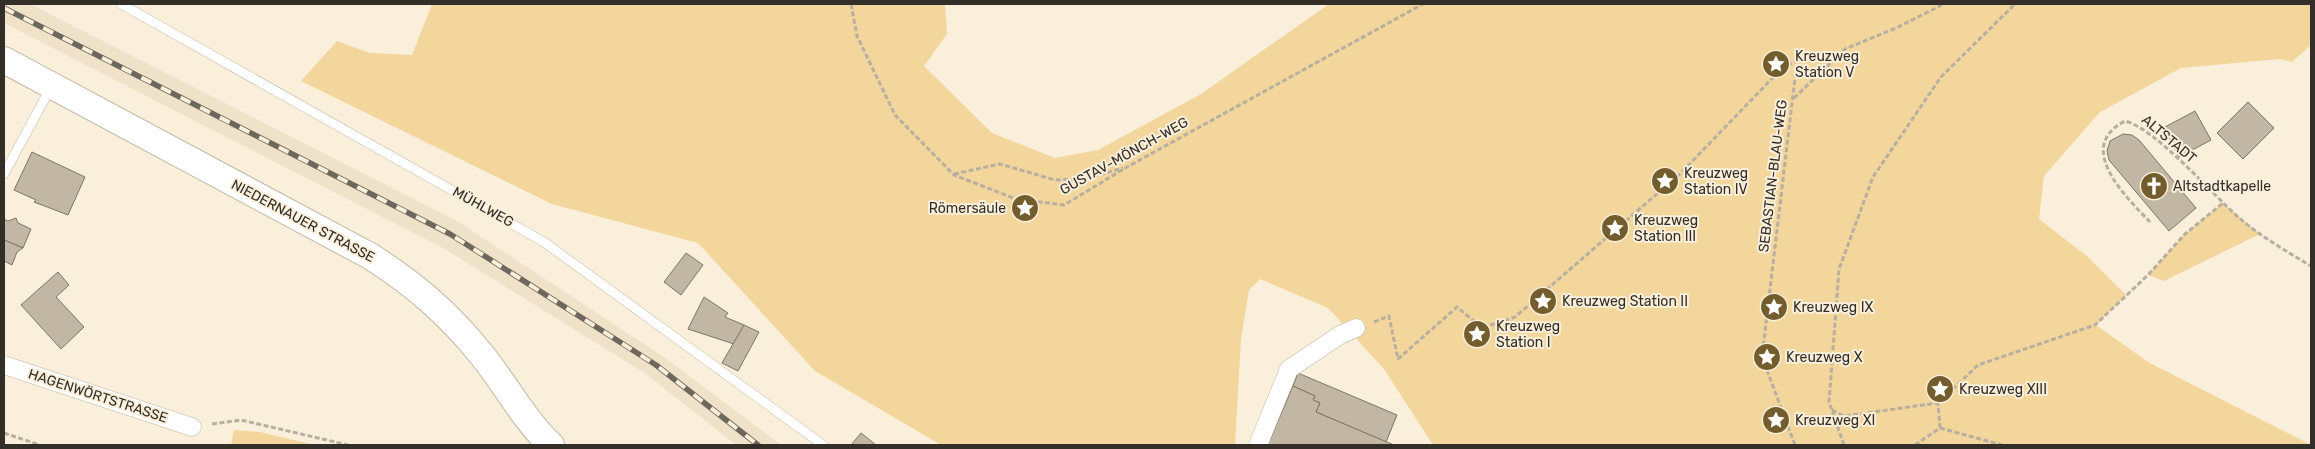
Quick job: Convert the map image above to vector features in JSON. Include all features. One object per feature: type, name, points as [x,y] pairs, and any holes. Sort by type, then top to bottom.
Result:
[{"type":"main road","name":"NIEDERNAUER STRASSE","points":[[4,60],[370,256],[405,278],[439,307],[481,354],[550,445]]},
{"type":"street","points":[[1258,445],[1289,369],[1340,335],[1356,328]]},
{"type":"street","name":"HAGENWÖRTSTRASSE","points":[[4,365],[192,427]]},
{"type":"lane","name":"MÜHLWEG","points":[[121,4],[544,242],[823,445]]},
{"type":"lane","points":[[4,174],[51,86]]},
{"type":"path","name":"GUSTAV-MÖNCH-WEG","points":[[851,4],[857,36],[895,115],[954,175],[1016,199],[1064,205],[1127,167],[1422,4]]},
{"type":"path","points":[[1794,98],[1845,49],[1896,28],[1944,4]]},
{"type":"path","points":[[1844,445],[1829,402],[1839,269],[1873,177],[1941,77],[2015,4]]},
{"type":"path","name":"SEBASTIAN-BLAU-WEG","points":[[1356,328],[1389,316],[1398,359],[1457,307],[1482,328],[1515,317],[1681,173],[1783,66],[1797,61],[1762,357],[1795,445]]},
{"type":"path","name":"ALTSTADT","points":[[2150,222],[2121,192],[2103,160],[2105,143],[2114,126],[2125,120],[2134,123],[2172,153],[2223,203]]},
{"type":"path","points":[[954,175],[1000,164],[1055,180],[1085,179],[1127,167]]},
{"type":"path","points":[[1832,409],[1844,416],[1938,403],[1978,365],[2096,325],[2148,275],[2185,234],[2223,203],[2260,234],[2311,266]]},
{"type":"path","points":[[1938,403],[1940,428]]},
{"type":"path","points":[[192,427],[241,420],[348,445]]},
{"type":"path","points":[[1915,445],[1940,428],[2002,445]]},
{"type":"path","points":[[4,433],[40,445]]},
{"type":"shaded area","points":[[4,4],[30,4],[457,221],[665,358],[781,445],[736,445],[646,374],[443,248],[4,23]]},
{"type":"shaded area","points":[[432,4],[945,4],[947,34],[924,66],[992,133],[1055,158],[1098,150],[1201,94],[1329,4],[2311,4],[2311,45],[2292,62],[2280,59],[2181,68],[2100,112],[2044,176],[2039,219],[2088,257],[2126,295],[2096,325],[2148,362],[2311,445],[1433,445],[1384,369],[1328,308],[1260,279],[1249,290],[1241,339],[1235,445],[941,445],[815,371],[698,243],[552,204],[301,81],[337,41],[370,53],[412,55]]},
{"type":"shaded area","points":[[2223,203],[2260,234],[2164,281],[2148,275],[2185,234]]},
{"type":"shaded area","points":[[234,430],[260,432],[315,445],[231,445]]},
{"type":"building","points":[[2248,102],[2274,128],[2243,159],[2217,133]]},
{"type":"building","points":[[2195,111],[2211,140],[2179,157],[2163,128]]},
{"type":"building","name":"Altstadtkapelle","points":[[2123,134],[2132,135],[2139,140],[2196,208],[2169,231],[2109,160],[2107,151],[2110,141]]},
{"type":"building","points":[[32,152],[85,177],[68,215],[34,202],[36,200],[14,190]]},
{"type":"building","points":[[16,218],[18,223],[31,229],[23,248],[4,240],[4,219],[8,221]]},
{"type":"building","points":[[4,240],[23,248],[17,252],[12,265],[4,261]]},
{"type":"building","points":[[686,253],[703,265],[681,295],[664,282]]},
{"type":"building","points":[[58,272],[69,285],[56,297],[84,327],[61,349],[21,305]]},
{"type":"building","points":[[704,297],[728,313],[725,317],[744,325],[734,344],[688,329]]},
{"type":"building","points":[[744,325],[759,332],[738,371],[722,363]]},
{"type":"building","points":[[1298,373],[1397,415],[1386,442],[1316,412],[1320,403],[1313,400],[1315,396],[1293,386]]},
{"type":"building","points":[[1293,386],[1315,396],[1313,400],[1320,403],[1316,412],[1394,445],[1264,445],[1266,439],[1270,440]]},
{"type":"building","points":[[861,433],[876,445],[851,445]]},
{"type":"railway","points":[[4,8],[450,234],[656,365],[758,445]]},
{"type":"place","name":"Kreuzweg Station V","points":[[1776,64]]},
{"type":"place","name":"Kreuzweg Station IV","points":[[1665,181]]},
{"type":"place","name":"Altstadtkapelle","points":[[2154,186]]},
{"type":"place","name":"Römersäule","points":[[1025,208]]},
{"type":"place","name":"Kreuzweg Station III","points":[[1615,228]]},
{"type":"place","name":"Kreuzweg Station II","points":[[1543,301]]},
{"type":"place","name":"Kreuzweg IX","points":[[1774,307]]},
{"type":"place","name":"Kreuzweg Station I","points":[[1477,334]]},
{"type":"place","name":"Kreuzweg X","points":[[1767,357]]},
{"type":"place","name":"Kreuzweg XIII","points":[[1940,389]]},
{"type":"place","name":"Kreuzweg XI","points":[[1776,420]]}]
